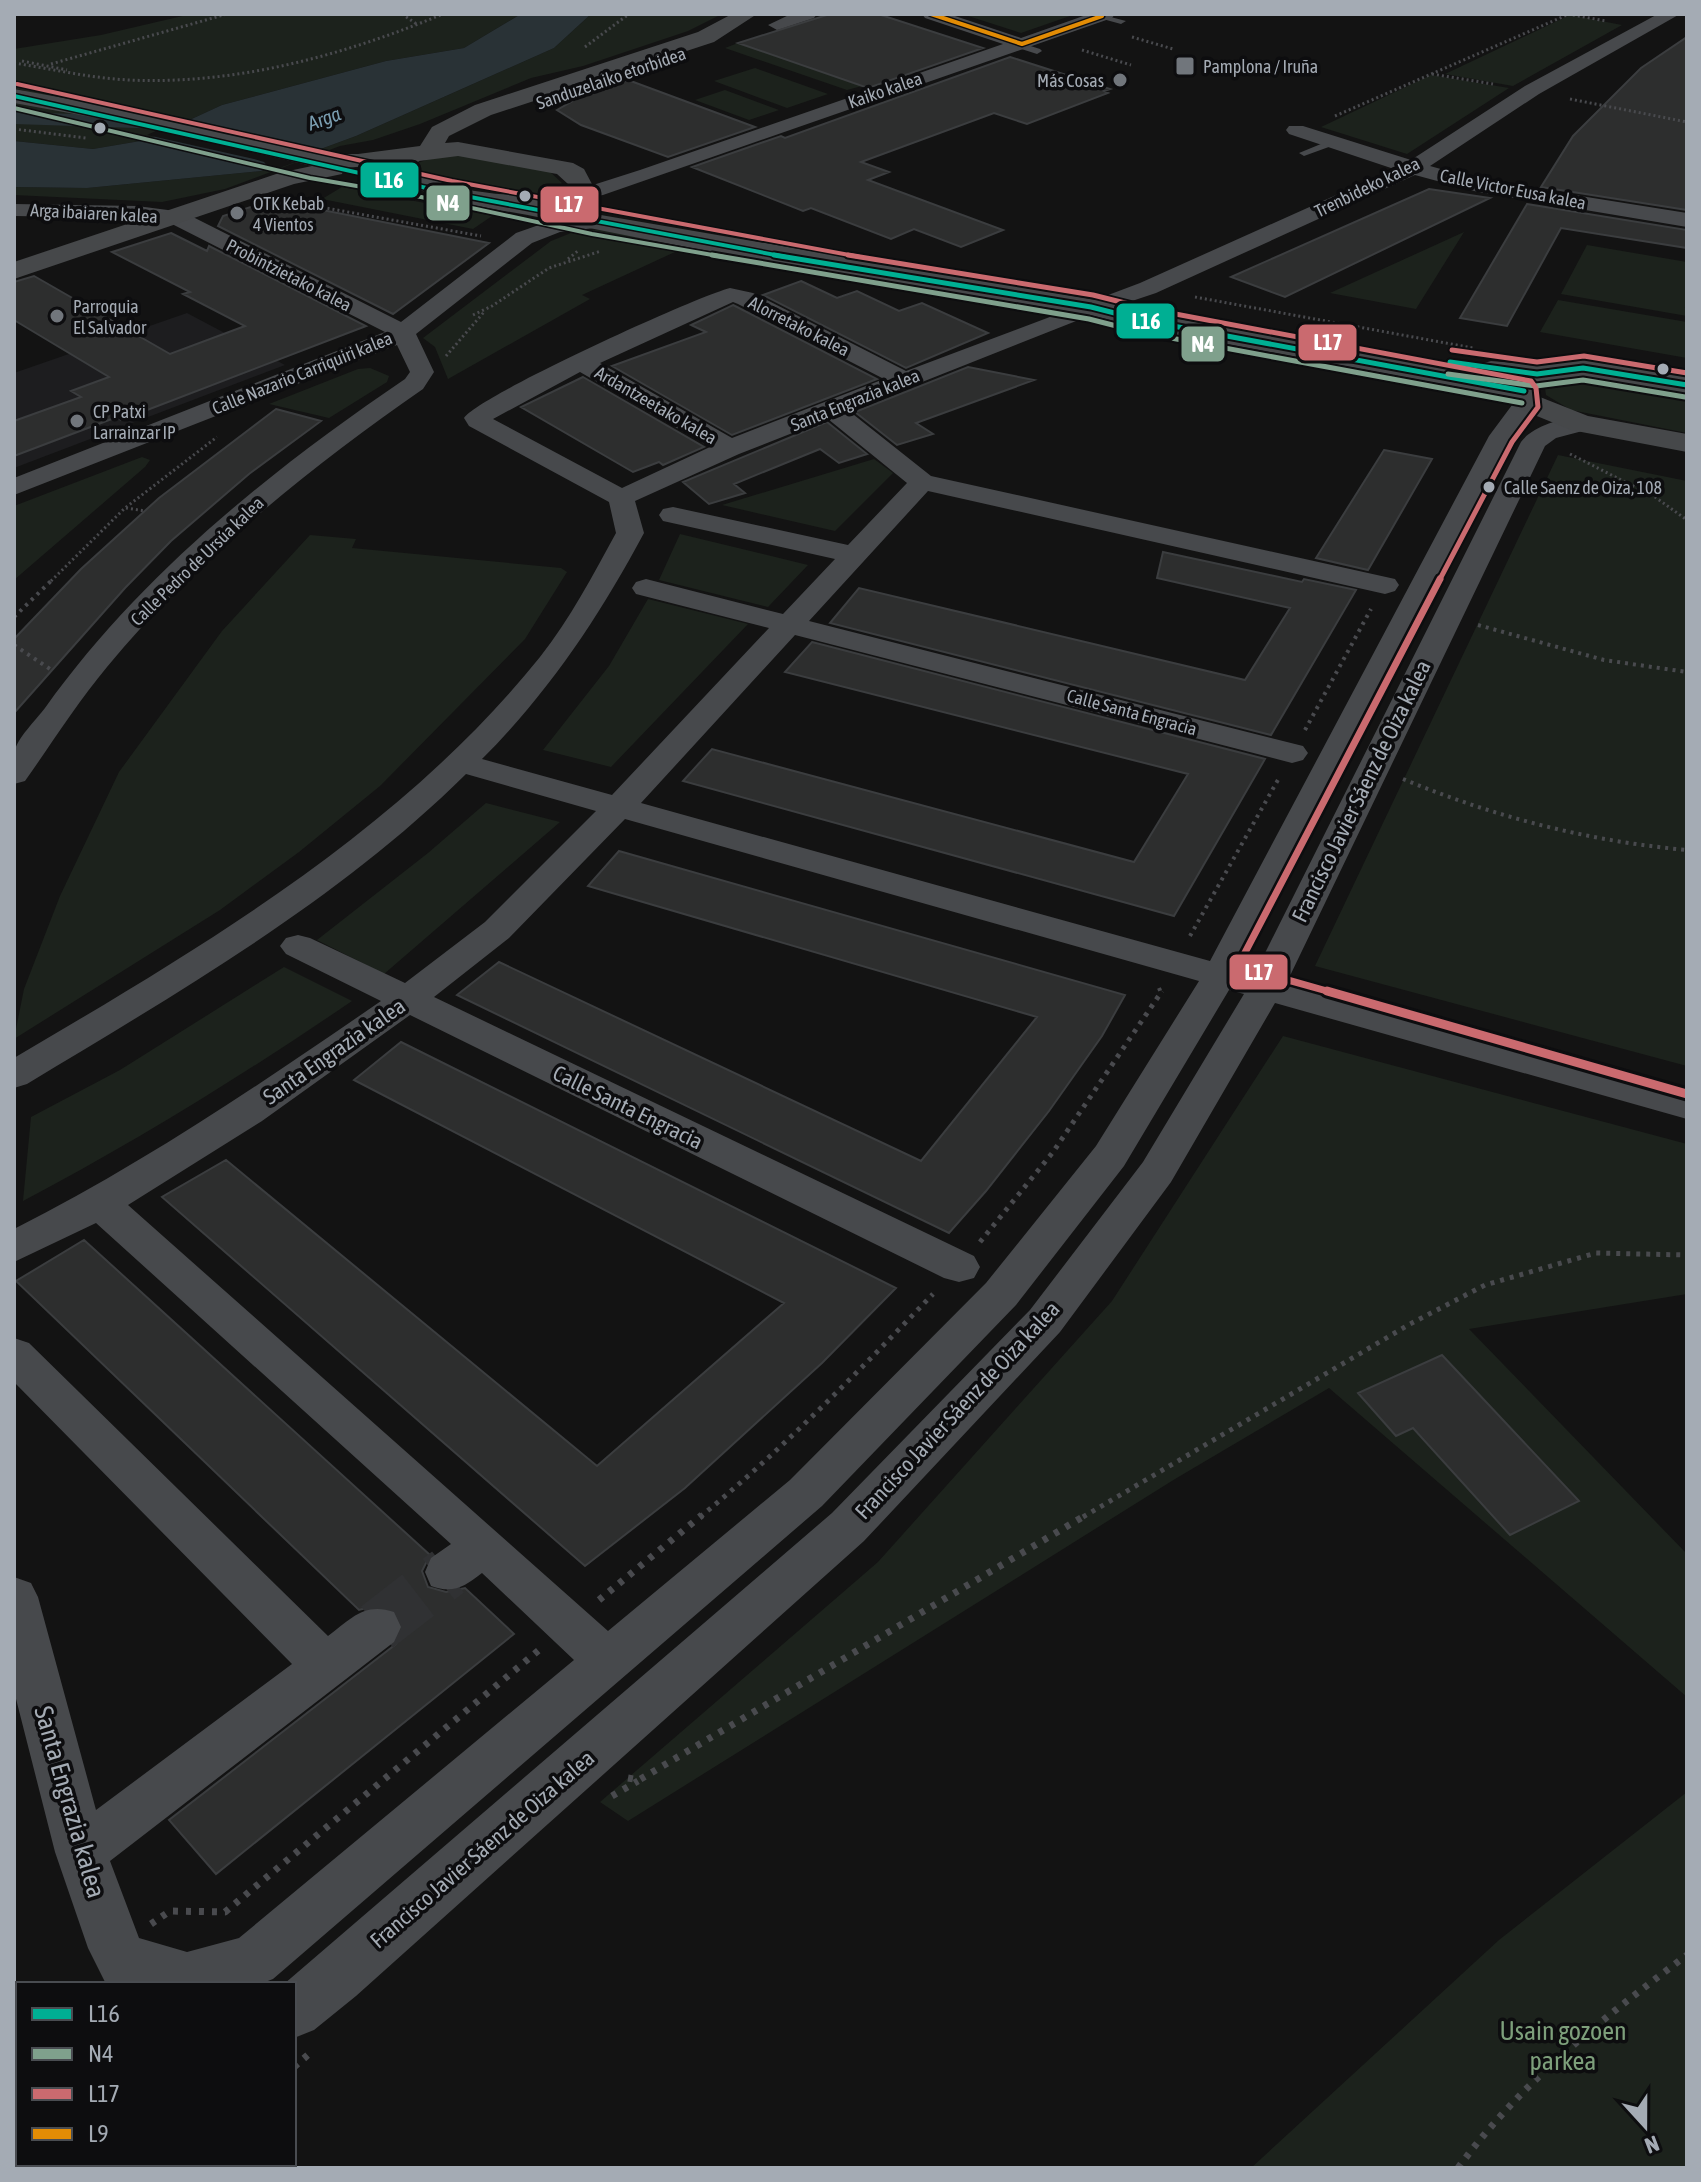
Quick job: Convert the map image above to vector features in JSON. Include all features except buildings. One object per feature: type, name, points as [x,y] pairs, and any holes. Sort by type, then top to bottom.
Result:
[{"type":"main road","name":"Sanduzelaiko etorbidea","points":[[326,163],[706,37],[747,14]]},
{"type":"main road","name":"Sanduzelaiko etorbidea","points":[[473,151],[471,133],[480,123],[773,20]]},
{"type":"main road","points":[[14,96],[93,113],[281,164],[473,151],[564,168],[580,181],[581,186],[573,195],[518,205]]},
{"type":"main road","name":"Sanduzelaiko etorbidea","points":[[413,154],[440,132],[483,110]]},
{"type":"main road","points":[[413,154],[403,166],[405,173],[423,185]]},
{"type":"main road","points":[[326,163],[361,176],[423,185],[603,223],[1091,307],[1146,321],[1529,389],[1581,424],[1687,443]]},
{"type":"main road","points":[[238,195],[281,164]]},
{"type":"main road","points":[[14,271],[238,195],[361,176]]},
{"type":"main road","points":[[573,195],[580,205],[603,223]]},
{"type":"main road","points":[[1529,389],[1583,368],[1687,385]]},
{"type":"street","points":[[773,20],[808,14]]},
{"type":"street","points":[[931,14],[1026,46]]},
{"type":"street","name":"Trenbideko kalea","points":[[1091,307],[1148,288],[1413,168],[1532,90],[1671,14]]},
{"type":"street","name":"Kaiko kalea","points":[[573,195],[596,191],[1026,46],[1106,16]]},
{"type":"street","name":"Calle Victor Eusa kalea","points":[[1296,130],[1478,186],[1687,220]]},
{"type":"street","name":"Kaiko kalea","points":[[564,168],[626,171],[664,167]]},
{"type":"street","points":[[518,205],[536,219],[524,238]]},
{"type":"street","name":"Arga ibaiaren kalea","points":[[14,210],[129,212],[175,217]]},
{"type":"street","name":"Probintzietako kalea","points":[[175,217],[396,336]]},
{"type":"street","name":"Calle Nazario Carriquiri kalea","points":[[14,487],[396,336],[524,238],[556,226],[603,223]]},
{"type":"street","name":"Alorretako kalea","points":[[648,332],[712,301],[738,294],[905,380]]},
{"type":"street","name":"Santa Engrazia kalea","points":[[621,498],[730,448],[1091,307]]},
{"type":"street","name":"Ardantzeetako kalea","points":[[621,498],[478,421],[483,412],[648,332]]},
{"type":"street","points":[[396,336],[391,353],[409,375]]},
{"type":"street","points":[[334,360],[379,360],[409,375]]},
{"type":"street","name":"Ardantzeetako kalea","points":[[581,362],[730,448]]},
{"type":"street","name":"Calle Pedro de Ursúa kalea","points":[[14,774],[108,647],[251,508],[409,375]]},
{"type":"street","name":"Francisco Javier Sáenz de Oiza kalea","points":[[128,1971],[187,1979],[254,1960],[806,1493],[1001,1294],[1110,1156],[1221,974],[1494,450],[1529,389]]},
{"type":"street","points":[[831,409],[922,482],[1385,585]]},
{"type":"street","name":"Francisco Javier Sáenz de Oiza kalea","points":[[296,2009],[848,1527],[1045,1321],[1157,1172],[1266,987],[1534,442],[1547,433],[1581,424]]},
{"type":"street","name":"Santa Engrazia kalea","points":[[14,1247],[100,1203],[248,1112],[407,1000],[497,930],[619,807],[922,482]]},
{"type":"street","points":[[14,1075],[152,992],[284,906],[376,839],[461,763],[551,663],[596,597],[630,533],[621,498]]},
{"type":"street","points":[[673,515],[854,555]]},
{"type":"street","name":"Calle Santa Engracia","points":[[646,588],[1292,753]]},
{"type":"street","points":[[14,738],[54,718]]},
{"type":"street","points":[[461,763],[1687,1106]]},
{"type":"street","name":"Calle Santa Engracia","points":[[298,946],[959,1267]]},
{"type":"street","points":[[100,1203],[466,1559],[608,1661]]},
{"type":"street","points":[[14,1355],[326,1666]]},
{"type":"street","name":"Santa Engrazia kalea","points":[[14,1597],[81,1852],[128,1971]]},
{"type":"street","points":[[81,1852],[377,1627]]},
{"type":"lane","points":[[1304,153],[1333,142]]},
{"type":"path","points":[[39,67],[227,14]]},
{"type":"path","points":[[402,14],[417,24]]},
{"type":"path","points":[[14,62],[50,64],[113,77],[179,77],[298,59],[417,24],[435,14]]},
{"type":"path","points":[[14,62],[130,81],[193,78],[274,66],[332,53],[443,14]]},
{"type":"path","points":[[578,52],[629,14]]},
{"type":"path","points":[[1323,121],[1569,14]]},
{"type":"path","points":[[1069,46],[1131,65]]},
{"type":"path","points":[[1431,73],[1499,85]]},
{"type":"path","points":[[1569,99],[1687,122]]},
{"type":"path","points":[[14,129],[95,138]]},
{"type":"path","points":[[296,203],[482,236]]},
{"type":"path","points":[[440,362],[485,311],[540,272],[568,259],[607,250]]},
{"type":"path","points":[[1148,288],[1474,348]]},
{"type":"path","points":[[467,317],[485,311]]},
{"type":"path","points":[[14,617],[125,508],[218,438],[208,433]]},
{"type":"path","points":[[1567,452],[1655,497],[1687,520]]},
{"type":"path","points":[[125,508],[145,511]]},
{"type":"path","points":[[1448,614],[1604,660],[1687,672]]},
{"type":"path","points":[[14,645],[57,674]]},
{"type":"path","points":[[1373,765],[1498,817],[1622,845],[1687,850]]},
{"type":"path","points":[[576,1766],[639,1780],[1410,1324],[1485,1285],[1596,1253],[1687,1255]]},
{"type":"path","points":[[1458,2168],[1481,2134],[1575,2039],[1687,1955]]},
{"type":"shaded area","name":"CP Patxi Larrainzar IP","points":[[187,313],[285,365],[14,468],[14,373]]},
{"type":"green space","points":[[191,14],[521,14],[464,48],[386,61],[222,105],[146,140],[93,149],[14,141],[14,95],[25,91],[14,88],[14,49],[101,35]]},
{"type":"green space","points":[[591,14],[722,14],[688,31],[583,66],[531,78],[420,124],[373,140],[340,146],[225,189],[162,202],[14,195],[14,187],[87,188],[261,171],[356,136],[554,48]]},
{"type":"green space","points":[[962,14],[1064,14],[1070,16],[1021,33]]},
{"type":"green space","points":[[1570,15],[1622,25],[1513,86],[1445,74]]},
{"type":"green space","points":[[738,43],[862,86],[847,90],[725,48]]},
{"type":"green space","points":[[755,68],[828,94],[787,108],[714,81]]},
{"type":"green space","points":[[1431,75],[1509,88],[1407,154],[1321,127]]},
{"type":"green space","points":[[725,90],[779,110],[749,120],[695,100]]},
{"type":"green space","points":[[446,153],[548,170],[562,183],[552,191],[517,195],[421,176],[412,165]]},
{"type":"green space","points":[[342,187],[492,216],[473,229],[322,199]]},
{"type":"green space","points":[[605,229],[657,242],[658,246],[677,251],[582,295],[590,299],[448,379],[435,347],[423,338],[551,241],[576,231]]},
{"type":"green space","points":[[1464,232],[1416,309],[1330,293]]},
{"type":"green space","points":[[1587,245],[1687,262],[1687,307],[1684,307],[1687,308],[1687,316],[1561,294]]},
{"type":"green space","points":[[1558,300],[1687,322],[1687,358],[1540,332]]},
{"type":"green space","points":[[370,368],[389,376],[387,382],[329,418],[269,404],[358,369]]},
{"type":"green space","points":[[1580,375],[1687,393],[1687,433],[1571,410],[1546,395],[1545,388],[1558,378]]},
{"type":"green space","points":[[1558,455],[1687,481],[1687,1066],[1315,966]]},
{"type":"green space","points":[[142,457],[150,460],[145,467],[14,580],[14,506]]},
{"type":"green space","points":[[874,459],[893,473],[835,531],[722,505]]},
{"type":"green space","points":[[680,534],[808,565],[768,607],[659,580]]},
{"type":"green space","points":[[310,535],[356,539],[352,548],[561,568],[567,572],[525,639],[380,786],[299,852],[220,910],[14,1039],[24,989],[60,896],[119,772],[222,631]]},
{"type":"green space","points":[[648,599],[748,624],[611,767],[543,750],[609,666]]},
{"type":"green space","points":[[486,803],[560,822],[384,974],[317,940],[428,853]]},
{"type":"green space","points":[[284,967],[352,1001],[190,1106],[23,1201],[31,1117],[120,1070]]},
{"type":"green space","points":[[1283,1036],[1687,1144],[1687,1294],[1469,1329],[1687,1554],[1687,1697],[1329,1388],[1175,1479],[628,1821],[600,1802],[878,1562],[1112,1301]]},
{"type":"green space","name":"Usain gozoen parkea","points":[[1687,1792],[1687,2168],[1251,2168],[1499,1940]]},
{"type":"water","name":"Arga","points":[[521,14],[591,14],[554,48],[356,136],[261,171],[87,188],[14,187],[14,141],[93,149],[146,140],[222,105],[386,61],[464,48]]},
{"type":"pier","points":[[175,122],[327,151],[268,172],[269,168],[264,162],[147,135]]},
{"type":"waterway","points":[[14,118],[167,123]]},
{"type":"tunnel","points":[[377,1627],[448,1572]]},
{"type":"transit line","name":"L9","points":[[931,14],[1022,44]]},
{"type":"transit line","name":"L9","points":[[1022,44],[1102,16]]},
{"type":"transit line","name":"L17","points":[[17,84],[524,196],[721,233],[1093,295],[1149,309],[1531,381],[1536,388],[1538,407],[1512,442],[1238,966],[1687,1094]]},
{"type":"transit line","name":"L16","points":[[14,96],[304,162],[595,222],[1091,307],[1146,321],[1524,391]]},
{"type":"transit line","name":"N4","points":[[14,108],[310,178],[421,197],[592,234],[1089,319],[1144,333],[1522,403]]},
{"type":"transit line","name":"L17","points":[[1452,350],[1537,362],[1584,356],[1687,373]]},
{"type":"transit line","name":"L16","points":[[1450,362],[1537,374],[1583,368],[1687,385]]},
{"type":"transit line","name":"N4","points":[[1448,374],[1536,386],[1583,380],[1685,397]]},
{"type":"place","name":"Pamplona / Iruña","points":[[1185,66]]},
{"type":"place","name":"Más Cosas","points":[[1120,80]]},
{"type":"place","name":"OTK Kebab 4 Vientos","points":[[237,213]]},
{"type":"place","name":"Parroquia El Salvador","points":[[57,316]]},
{"type":"place","name":"CP Patxi Larrainzar IP","points":[[77,421]]},
{"type":"place","name":"Calle Saenz de Oiza, 108","points":[[1489,487]]}]
